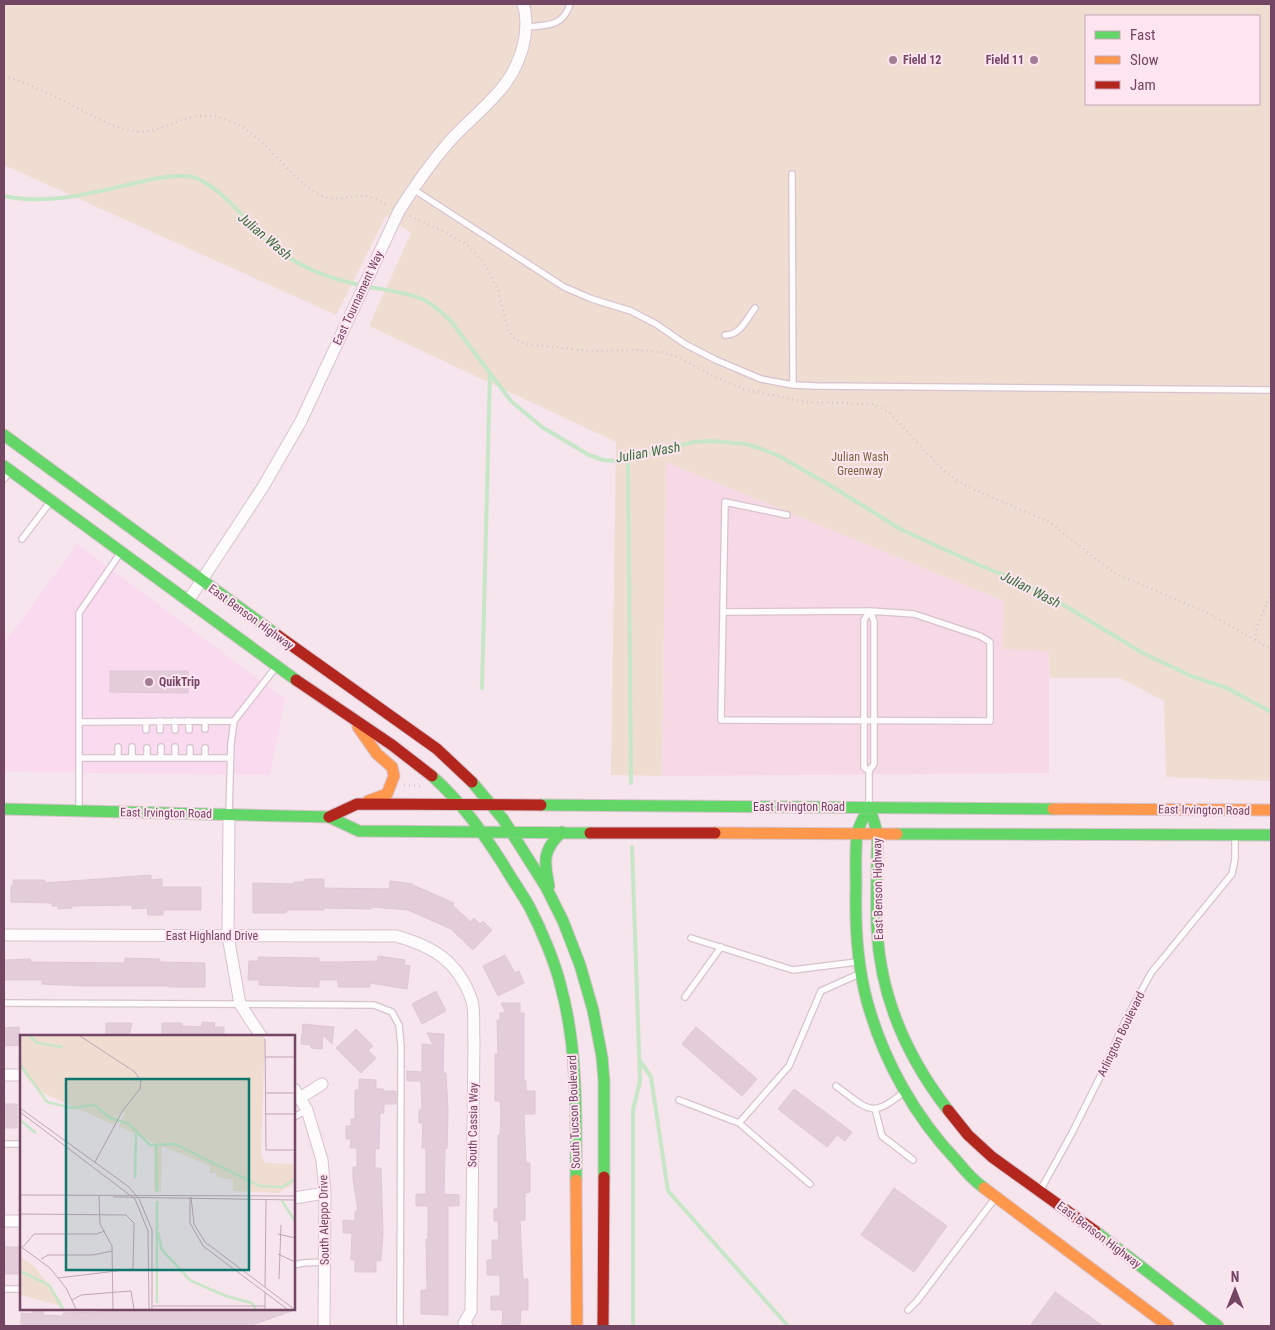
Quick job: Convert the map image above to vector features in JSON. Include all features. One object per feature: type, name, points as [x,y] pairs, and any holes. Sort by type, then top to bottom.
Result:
[{"type":"main road","name":"East Benson Highway","points":[[4,435],[202,581],[437,749],[456,764],[493,805]]},
{"type":"main road","name":"East Benson Highway","points":[[6,472],[52,501],[277,666],[351,717],[433,777],[462,805]]},
{"type":"main road","points":[[351,717],[377,754],[392,767],[394,776],[391,788],[387,794],[357,804]]},
{"type":"main road","name":"East Irvington Road","points":[[329,817],[357,804],[1271,810]]},
{"type":"main road","name":"South Tucson Boulevard","points":[[462,805],[482,832],[529,906],[561,986],[573,1054],[576,1090],[577,1326]]},
{"type":"main road","points":[[493,805],[552,897],[586,979],[597,1022],[602,1049],[604,1081],[603,1326]]},
{"type":"main road","name":"East Benson Highway","points":[[869,807],[857,833],[855,920],[860,968],[867,1001],[887,1055],[904,1091],[921,1118],[948,1153],[976,1182],[1168,1326]]},
{"type":"main road","name":"East Benson Highway","points":[[869,807],[877,833],[876,898],[879,954],[891,1007],[899,1029],[914,1060],[932,1089],[968,1135],[992,1157],[1071,1213],[1218,1326]]},
{"type":"main road","name":"East Irvington Road","points":[[4,809],[329,817],[359,831],[1271,835]]},
{"type":"main road","points":[[552,897],[544,864],[552,840],[562,832]]},
{"type":"street","name":"East Tournament Way","points":[[188,601],[263,487],[301,421],[399,210],[448,143],[504,86],[516,68],[523,46],[526,27],[523,4]]},
{"type":"street","points":[[229,815],[228,936],[240,1004],[259,1035]]},
{"type":"street","name":"East Highland Drive","points":[[4,935],[396,936],[420,943]]},
{"type":"street","name":"South Cassia Way","points":[[420,943],[441,955],[461,977],[472,1002],[474,1040],[471,1311],[464,1325]]},
{"type":"street","points":[[4,1075],[20,1075]]},
{"type":"street","points":[[297,1094],[322,1084]]},
{"type":"street","name":"South Aleppo Drive","points":[[297,1094],[307,1110],[322,1160],[326,1193],[324,1326]]},
{"type":"street","points":[[295,1198],[326,1193]]},
{"type":"street","points":[[4,1220],[20,1221]]},
{"type":"lane","points":[[526,27],[550,25],[560,21],[566,14],[570,4]]},
{"type":"lane","points":[[792,174],[793,385]]},
{"type":"lane","points":[[413,189],[564,287],[592,299],[631,311],[656,324],[685,344],[716,360],[761,379],[793,385],[1271,390]]},
{"type":"lane","points":[[725,334],[732,335],[737,333],[755,308]]},
{"type":"lane","points":[[22,539],[52,501]]},
{"type":"lane","points":[[722,612],[870,611],[914,614],[980,636],[990,642],[990,721],[720,720],[722,612],[725,502],[787,515]]},
{"type":"lane","points":[[79,811],[79,613],[121,552]]},
{"type":"lane","points":[[869,771],[864,767],[864,620],[870,611]]},
{"type":"lane","points":[[869,807],[869,771],[874,764],[874,621],[870,611]]},
{"type":"lane","points":[[229,815],[230,758],[234,721],[277,666]]},
{"type":"lane","points":[[79,722],[234,721]]},
{"type":"lane","points":[[118,722],[118,729]]},
{"type":"lane","points":[[132,722],[132,729]]},
{"type":"lane","points":[[146,722],[146,730]]},
{"type":"lane","points":[[160,722],[160,730]]},
{"type":"lane","points":[[175,722],[175,730]]},
{"type":"lane","points":[[189,722],[189,730]]},
{"type":"lane","points":[[204,722],[204,729]]},
{"type":"lane","points":[[118,747],[118,758]]},
{"type":"lane","points":[[132,747],[132,758]]},
{"type":"lane","points":[[161,747],[161,758]]},
{"type":"lane","points":[[175,747],[175,758]]},
{"type":"lane","points":[[146,748],[146,758]]},
{"type":"lane","points":[[190,748],[190,758]]},
{"type":"lane","points":[[204,748],[205,758]]},
{"type":"lane","points":[[79,758],[230,758]]},
{"type":"lane","name":"Arlington Boulevard","points":[[1040,1191],[1072,1133],[1106,1065],[1125,1020],[1151,973],[1232,874],[1235,859],[1235,834]]},
{"type":"lane","points":[[691,938],[794,970],[860,968]]},
{"type":"lane","points":[[685,997],[721,947]]},
{"type":"lane","points":[[739,1123],[789,1066],[821,991],[860,968]]},
{"type":"lane","points":[[4,1003],[374,1005],[392,1012],[399,1025],[401,1046],[400,1326]]},
{"type":"lane","points":[[836,1086],[863,1105],[874,1109],[888,1106],[904,1091]]},
{"type":"lane","points":[[679,1100],[739,1123],[810,1184]]},
{"type":"lane","points":[[874,1109],[882,1136],[913,1160]]},
{"type":"lane","points":[[295,1116],[307,1110]]},
{"type":"lane","points":[[4,1144],[20,1144]]},
{"type":"lane","points":[[908,1310],[996,1197]]},
{"type":"lane","points":[[295,1265],[304,1262],[325,1262]]},
{"type":"lane","points":[[4,1289],[20,1289]]},
{"type":"path","points":[[4,76],[15,79],[112,126],[134,132],[150,131],[188,117],[222,118],[256,136],[304,184],[320,196],[330,199],[364,196],[441,230],[466,244],[484,262],[498,290],[508,330],[515,339],[527,344],[592,351],[640,350],[663,352],[680,358],[713,376],[743,389],[807,402],[873,404],[889,412],[943,470],[966,486],[1049,522],[1114,573],[1208,613],[1271,649]]},
{"type":"path","points":[[1255,640],[1257,627],[1271,593]]},
{"type":"path","points":[[406,785],[420,786]]},
{"type":"shaded area","points":[[666,462],[1004,601],[1049,651],[1049,773],[662,776]]},
{"type":"shaded area","points":[[77,544],[285,699],[270,775],[4,772],[4,644]]},
{"type":"green space","name":"Julian Wash Greenway","points":[[4,4],[1271,4],[1271,781],[1166,777],[1164,701],[1120,678],[1050,678],[1049,651],[1002,649],[1004,601],[666,462],[662,776],[611,775],[616,442],[369,326],[411,233],[386,216],[336,315],[4,165]]},
{"type":"building","name":"QuikTrip","points":[[110,671],[188,671],[188,693],[110,692]]},
{"type":"building","points":[[151,875],[151,880],[162,879],[162,887],[201,887],[201,910],[163,910],[163,915],[148,915],[147,908],[132,909],[132,905],[72,906],[72,908],[58,909],[58,906],[52,906],[52,903],[11,902],[13,880],[45,880],[45,883]]},
{"type":"building","points":[[324,879],[324,888],[389,889],[390,881],[413,884],[454,903],[453,906],[471,922],[474,918],[480,924],[483,921],[492,930],[473,950],[451,929],[408,910],[371,907],[371,909],[324,908],[324,910],[287,910],[286,913],[253,913],[253,883],[294,884],[294,882],[304,882],[304,880]]},
{"type":"building","points":[[505,955],[515,973],[519,971],[524,983],[498,996],[483,966]]},
{"type":"building","points":[[378,956],[405,960],[404,965],[410,966],[407,989],[370,983],[370,987],[338,987],[338,980],[319,980],[319,987],[259,985],[259,980],[248,980],[249,961],[258,961],[258,957],[319,958],[319,962],[339,962],[378,961]]},
{"type":"building","points":[[125,958],[160,959],[160,962],[205,963],[205,987],[82,986],[42,984],[42,980],[4,980],[4,960],[30,959],[31,962],[125,963]]},
{"type":"building","points":[[436,991],[446,1011],[422,1024],[412,1004]]},
{"type":"building","points":[[501,1003],[520,1003],[520,1013],[524,1013],[524,1081],[526,1081],[526,1091],[535,1091],[535,1114],[524,1114],[526,1163],[530,1163],[530,1192],[525,1193],[525,1220],[520,1220],[523,1279],[528,1279],[528,1310],[521,1310],[520,1326],[502,1326],[503,1310],[491,1310],[491,1296],[500,1296],[500,1275],[487,1275],[487,1260],[492,1260],[492,1240],[499,1240],[498,1221],[494,1221],[494,1209],[498,1209],[498,1135],[500,1135],[501,1114],[500,1101],[495,1101],[495,1054],[498,1054],[497,1020],[500,1020],[500,1013],[506,1013]]},
{"type":"building","points":[[202,1022],[215,1023],[214,1027],[224,1027],[224,1035],[162,1035],[162,1023],[182,1023],[182,1026],[202,1027]]},
{"type":"building","points":[[106,1023],[132,1023],[129,1035],[106,1035]]},
{"type":"building","points":[[303,1024],[334,1027],[332,1044],[323,1035],[322,1049],[311,1048],[311,1045],[301,1044]]},
{"type":"building","points":[[19,1027],[20,1045],[4,1046],[4,1028]]},
{"type":"building","points":[[696,1027],[757,1079],[742,1096],[682,1044]]},
{"type":"building","points":[[356,1029],[373,1046],[368,1050],[376,1058],[361,1073],[336,1048]]},
{"type":"building","points":[[427,1033],[444,1034],[443,1073],[446,1073],[448,1110],[444,1194],[459,1195],[459,1206],[448,1206],[448,1315],[421,1314],[421,1290],[427,1290],[426,1239],[428,1239],[428,1206],[416,1206],[416,1194],[426,1194],[426,1148],[422,1148],[423,1123],[419,1123],[419,1110],[422,1110],[421,1081],[407,1081],[407,1071],[422,1072],[422,1044],[433,1045]]},
{"type":"building","points":[[359,1079],[376,1080],[376,1089],[396,1091],[396,1104],[384,1104],[384,1113],[380,1113],[379,1149],[375,1148],[375,1168],[381,1168],[383,1233],[381,1261],[376,1261],[376,1272],[355,1272],[355,1260],[351,1260],[352,1233],[343,1233],[343,1220],[355,1221],[355,1211],[358,1211],[353,1179],[353,1167],[357,1167],[357,1148],[350,1148],[351,1139],[346,1139],[346,1126],[351,1126],[351,1119],[355,1119],[355,1090],[359,1090]]},
{"type":"building","points":[[794,1089],[852,1132],[845,1141],[837,1135],[827,1147],[778,1109]]},
{"type":"building","points":[[4,1104],[17,1104],[17,1128],[4,1128]]},
{"type":"building","points":[[894,1188],[947,1226],[914,1272],[861,1235]]},
{"type":"building","points":[[4,1247],[20,1247],[20,1274],[5,1274]]},
{"type":"building","points":[[1055,1292],[1103,1326],[1030,1326]]},
{"type":"building","points":[[32,1310],[43,1310],[43,1315],[63,1316],[63,1313],[103,1312],[103,1310],[197,1312],[197,1310],[292,1310],[249,1326],[21,1326],[21,1313],[32,1314]]},
{"type":"waterway","name":"Julian Wash","points":[[4,196],[52,199],[84,195],[166,177],[187,176],[198,179],[229,202],[271,245],[302,265],[343,281],[414,296],[432,305],[450,320],[511,401],[542,427],[589,455],[603,460],[618,461],[694,442],[711,441],[746,444],[762,449],[779,456],[831,486],[902,530],[1011,578],[1062,604],[1141,652],[1191,676],[1227,688],[1271,712]]},
{"type":"waterway","points":[[482,688],[490,373]]},
{"type":"waterway","points":[[628,459],[631,783]]},
{"type":"waterway","points":[[632,847],[640,1081],[633,1110],[633,1326]]},
{"type":"waterway","points":[[640,1061],[651,1077],[668,1191],[788,1326]]},
{"type":"traffic: fast","points":[[4,435],[277,635]]},
{"type":"traffic: fast","points":[[4,466],[296,680]]},
{"type":"traffic: fast","points":[[432,776],[462,807],[495,852],[529,906],[551,956],[567,1011],[571,1035],[576,1107],[576,1180]]},
{"type":"traffic: fast","points":[[472,782],[503,819],[546,887],[563,921],[580,965],[593,1010],[602,1057],[604,1081],[604,1177]]},
{"type":"traffic: fast","points":[[541,805],[1053,809]]},
{"type":"traffic: fast","points":[[869,807],[877,833],[877,928],[884,978],[898,1025],[908,1047],[933,1090],[948,1110]]},
{"type":"traffic: fast","points":[[869,807],[862,821],[856,841],[857,945],[867,1001],[891,1066],[914,1107],[942,1144],[969,1175],[984,1188]]},
{"type":"traffic: fast","points":[[4,809],[329,817],[359,831],[590,833]]},
{"type":"traffic: fast","points":[[549,886],[546,857],[551,845],[562,832]]},
{"type":"traffic: fast","points":[[897,834],[1271,835]]},
{"type":"traffic: fast","points":[[1095,1231],[1218,1326]]},
{"type":"traffic: slow","points":[[358,727],[377,754],[392,767],[394,776],[387,794],[368,801]]},
{"type":"traffic: slow","points":[[1053,809],[1271,810]]},
{"type":"traffic: slow","points":[[715,833],[897,834]]},
{"type":"traffic: slow","points":[[576,1180],[577,1326]]},
{"type":"traffic: slow","points":[[984,1188],[1168,1326]]},
{"type":"traffic: jam","points":[[277,635],[437,749],[472,782]]},
{"type":"traffic: jam","points":[[296,680],[392,745],[432,776]]},
{"type":"traffic: jam","points":[[329,817],[357,804],[541,805]]},
{"type":"traffic: jam","points":[[590,833],[715,833]]},
{"type":"traffic: jam","points":[[948,1110],[968,1135],[992,1157],[1095,1231]]},
{"type":"traffic: jam","points":[[603,1326],[604,1177]]},
{"type":"place","name":"Field 12","points":[[893,60]]},
{"type":"place","name":"Field 11","points":[[1034,60]]},
{"type":"place","name":"QuikTrip","points":[[149,682]]}]
